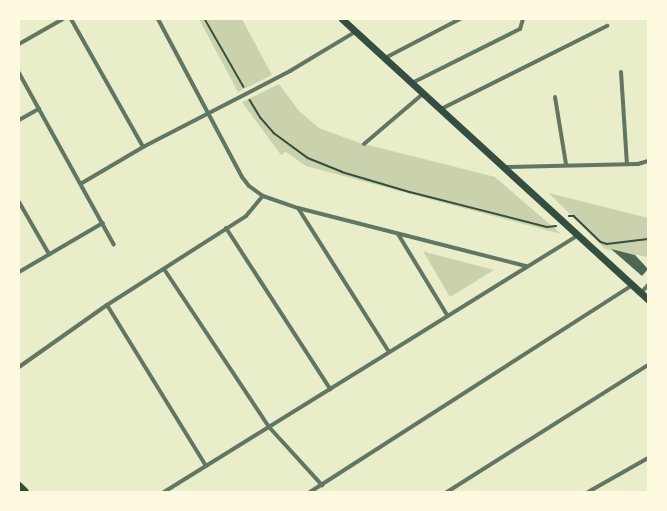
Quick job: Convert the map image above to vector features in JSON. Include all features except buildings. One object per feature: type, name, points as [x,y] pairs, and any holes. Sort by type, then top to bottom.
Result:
[{"type":"main road","points":[[342,19],[648,299]]},
{"type":"main road","points":[[19,486],[25,492]]},
{"type":"street","points":[[19,44],[63,19]]},
{"type":"street","points":[[71,19],[142,147]]},
{"type":"street","points":[[158,19],[209,112],[242,177],[249,186],[263,196],[298,208],[526,266]]},
{"type":"street","points":[[385,58],[460,19]]},
{"type":"street","points":[[412,83],[520,29],[523,19]]},
{"type":"street","points":[[441,109],[607,26]]},
{"type":"street","points":[[82,183],[142,147],[246,93],[355,32]]},
{"type":"street","points":[[621,72],[627,164]]},
{"type":"street","points":[[19,73],[82,183],[114,245]]},
{"type":"street","points":[[364,144],[424,93]]},
{"type":"street","points":[[555,97],[566,164]]},
{"type":"street","points":[[19,120],[39,109]]},
{"type":"street","points":[[504,167],[566,164],[627,164],[648,161]]},
{"type":"street","points":[[19,367],[107,305],[246,216],[263,196]]},
{"type":"street","points":[[19,202],[49,254]]},
{"type":"street","points":[[298,208],[389,352]]},
{"type":"street","points":[[19,272],[103,223]]},
{"type":"street","points":[[226,228],[330,389]]},
{"type":"street","points":[[397,233],[447,315]]},
{"type":"street","points":[[164,492],[578,235]]},
{"type":"street","points":[[164,269],[269,427],[322,485]]},
{"type":"street","points":[[310,492],[632,285]]},
{"type":"street","points":[[641,293],[648,285]]},
{"type":"street","points":[[107,305],[206,466]]},
{"type":"street","points":[[447,492],[648,365]]},
{"type":"street","points":[[588,492],[648,458]]},
{"type":"path","points":[[205,19],[261,118],[274,133],[308,158],[342,172],[403,190],[547,227],[554,227],[568,216],[574,216],[601,242],[607,244],[648,239]]},
{"type":"green space","points":[[199,19],[242,19],[272,75],[238,92]]},
{"type":"green space","points":[[279,84],[299,111],[319,128],[360,143],[495,177],[561,234],[306,166],[286,152],[281,155],[242,102]]},
{"type":"green space","points":[[549,193],[648,218],[648,257],[605,249]]},
{"type":"green space","points":[[423,251],[429,253],[494,270],[450,297]]}]
